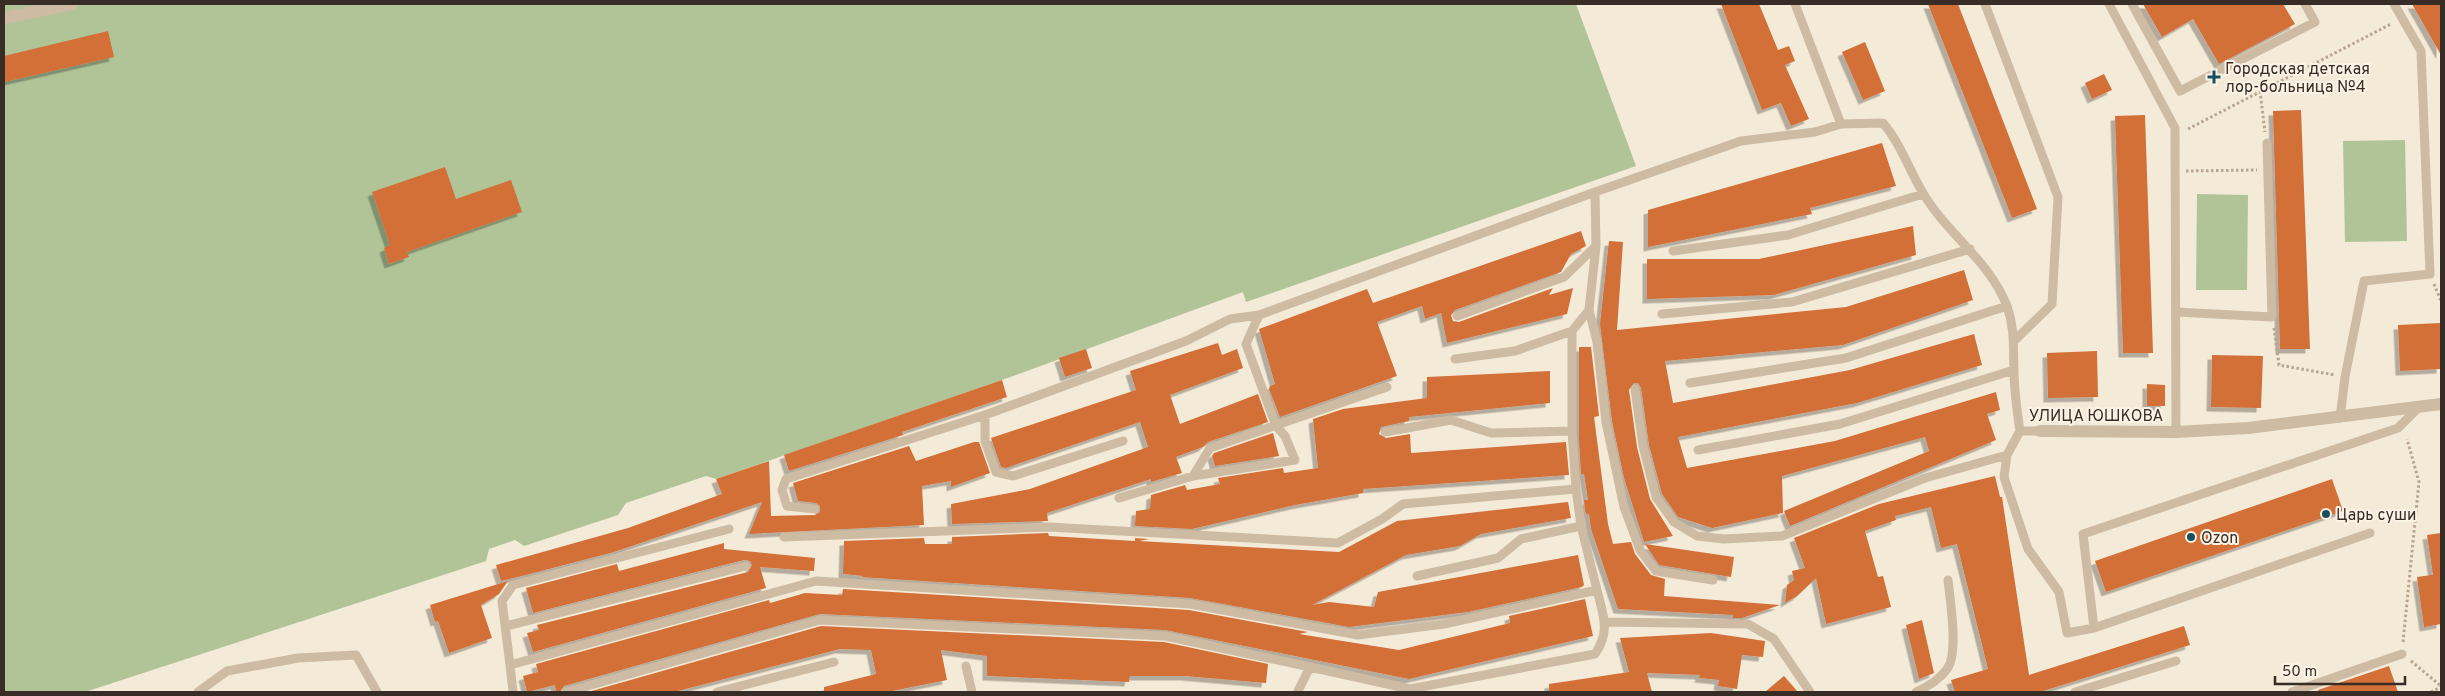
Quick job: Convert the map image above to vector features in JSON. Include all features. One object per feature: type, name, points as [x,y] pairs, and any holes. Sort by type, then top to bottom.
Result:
[{"type":"street","points":[[4,18],[72,4]]},
{"type":"street","name":"УЛИЦА ЮШКОВА","points":[[2040,431],[2176,432],[2248,428],[2416,409],[2441,404]]},
{"type":"lane","points":[[815,509],[787,506],[782,490],[786,479],[985,415],[1186,342],[1230,319],[1259,315],[1595,192],[1741,141],[1814,132],[1841,124],[1795,4]]},
{"type":"lane","points":[[1985,4],[2058,197],[2052,304],[2015,340]]},
{"type":"lane","points":[[2109,4],[2175,128],[2176,432]]},
{"type":"lane","points":[[2132,4],[2180,91],[2315,22],[2305,4]]},
{"type":"lane","points":[[2340,418],[2345,377],[2364,282],[2430,274],[2421,51],[2394,4]]},
{"type":"lane","name":"УЛИЦА ЮШКОВА","points":[[1841,124],[1883,123],[1895,137],[1923,194],[1992,278],[2007,306],[2015,340],[2014,370],[2020,431],[2040,431]]},
{"type":"lane","points":[[2176,312],[2272,317],[2267,143]]},
{"type":"lane","points":[[1595,192],[1596,246],[1589,310],[1597,342],[1606,422],[1624,507],[1640,550],[1656,571],[1713,580]]},
{"type":"lane","points":[[1673,251],[1788,235],[1923,194]]},
{"type":"lane","points":[[1457,316],[1564,277],[1596,246]]},
{"type":"lane","points":[[1662,314],[1792,302],[1970,249]]},
{"type":"lane","points":[[1690,383],[1846,358],[2007,306]]},
{"type":"lane","points":[[1455,360],[1515,351],[1572,331],[1589,310]]},
{"type":"lane","points":[[1118,498],[1192,476],[1295,460],[1285,436],[1276,426],[1246,344],[1259,315]]},
{"type":"lane","points":[[566,692],[820,620],[1164,636],[1410,689],[1595,654],[1604,642],[1605,622],[1581,526],[1576,489],[1572,431],[1572,331]]},
{"type":"lane","points":[[1698,450],[1840,424],[2014,370]]},
{"type":"lane","points":[[1192,476],[1210,448],[1387,387]]},
{"type":"lane","points":[[1636,389],[1643,446],[1656,497],[1674,522],[1697,536],[1724,540],[1782,536],[1925,478],[2007,455]]},
{"type":"lane","points":[[2094,628],[2083,534],[2398,428],[2416,409]]},
{"type":"lane","points":[[985,415],[985,441],[996,472],[1013,476],[1123,441]]},
{"type":"lane","points":[[1385,432],[1451,420],[1491,433],[1572,431]]},
{"type":"lane","points":[[2020,431],[2007,455],[2004,477],[2028,549],[2059,592],[2067,633],[2094,628],[2370,533]]},
{"type":"lane","points":[[784,537],[1048,527],[1338,543],[1382,519],[1403,504],[1576,489]]},
{"type":"lane","points":[[1417,576],[1498,558],[1521,540],[1581,526]]},
{"type":"lane","points":[[513,692],[502,601],[513,585],[730,529]]},
{"type":"lane","points":[[506,626],[746,566]]},
{"type":"lane","points":[[1916,692],[1929,686],[1948,668],[1954,639],[1948,580]]},
{"type":"lane","points":[[510,665],[816,581],[1190,604],[1358,635],[1444,624],[1597,590]]},
{"type":"lane","points":[[1605,622],[1748,624],[1774,639],[1810,692]]},
{"type":"lane","points":[[2292,692],[2402,654]]},
{"type":"lane","points":[[198,692],[227,671],[298,658],[356,655],[377,692]]},
{"type":"lane","points":[[2074,692],[2176,660]]},
{"type":"lane","points":[[717,692],[834,662]]},
{"type":"lane","points":[[966,666],[972,692]]},
{"type":"lane","points":[[1298,692],[1310,667]]},
{"type":"path","points":[[2174,136],[2402,18]]},
{"type":"path","points":[[2260,91],[2267,143]]},
{"type":"path","points":[[2175,171],[2268,170]]},
{"type":"path","points":[[2272,317],[2279,365],[2345,377]]},
{"type":"path","points":[[2407,438],[2419,482],[2402,654],[2441,687],[2431,692]]},
{"type":"green space","points":[[4,4],[1576,4],[1636,166],[1246,302],[1243,292],[1002,380],[716,479],[706,476],[626,503],[618,515],[524,546],[515,540],[489,549],[486,561],[85,692],[4,692]]},
{"type":"green space","points":[[2405,140],[2407,241],[2345,242],[2343,141]]},
{"type":"green space","points":[[2197,194],[2248,195],[2247,290],[2196,290]]},
{"type":"building","points":[[1721,4],[1759,4],[1778,50],[1789,46],[1795,61],[1785,65],[1809,119],[1791,126],[1781,103],[1762,110]]},
{"type":"building","points":[[1928,4],[1958,4],[2037,209],[2012,218]]},
{"type":"building","points":[[2143,4],[2283,4],[2295,24],[2219,64],[2193,19],[2162,37]]},
{"type":"building","points":[[2412,4],[2441,4],[2441,55]]},
{"type":"building","points":[[108,31],[114,57],[4,82],[4,56]]},
{"type":"building","points":[[1865,42],[1885,91],[1863,100],[1842,52]]},
{"type":"building","points":[[2104,74],[2112,90],[2092,99],[2085,83]]},
{"type":"building","points":[[2301,110],[2310,349],[2280,349],[2273,111]]},
{"type":"building","points":[[2145,115],[2153,353],[2123,353],[2115,116]]},
{"type":"building","points":[[1882,143],[1896,186],[1810,208],[1812,214],[1648,247],[1648,210]]},
{"type":"building","points":[[445,167],[456,199],[511,180],[522,212],[407,252],[409,257],[389,264],[384,248],[390,245],[372,192]]},
{"type":"building","points":[[1913,226],[1916,255],[1774,295],[1647,299],[1647,259],[1759,259]]},
{"type":"building","points":[[1581,231],[1586,246],[1571,254],[1561,272],[1455,310],[1451,315],[1453,321],[1459,322],[1553,288],[1549,295],[1573,288],[1567,314],[1447,343],[1441,313],[1425,319],[1422,306],[1377,322],[1397,376],[1280,417],[1269,389],[1270,386],[1275,384],[1259,329],[1367,289],[1373,303]]},
{"type":"building","points":[[1609,241],[1623,242],[1617,330],[1846,307],[1964,270],[1973,300],[1843,345],[1665,361],[1673,403],[1850,370],[1974,334],[1982,365],[1857,403],[1678,437],[1687,468],[1835,441],[1996,392],[2000,410],[1987,414],[1996,440],[1790,526],[1784,511],[1929,451],[1925,437],[1782,476],[1783,513],[1712,528],[1678,517],[1662,494],[1649,445],[1641,388],[1638,383],[1634,383],[1629,390],[1637,447],[1650,499],[1673,536],[1644,542],[1624,478],[1612,421],[1600,324]]},
{"type":"building","points":[[2441,323],[2441,369],[2400,371],[2398,325]]},
{"type":"building","points":[[1218,343],[1222,355],[1237,349],[1243,368],[1170,395],[1180,424],[1258,394],[1268,422],[1208,442],[1203,447],[1176,457],[1182,473],[1151,482],[1151,479],[1047,513],[1048,521],[952,524],[951,504],[1030,489],[1148,447],[1140,422],[1006,468],[1001,467],[991,438],[1136,390],[1130,371]]},
{"type":"building","points":[[1579,347],[1591,347],[1599,416],[1594,417],[1608,524],[1613,544],[1631,542],[1635,554],[1651,575],[1665,579],[1664,596],[1780,605],[1742,618],[1733,618],[1733,615],[1618,609],[1591,529],[1589,514],[1587,515],[1585,511],[1584,500],[1588,500],[1584,474],[1581,474],[1579,441]]},
{"type":"building","points":[[1086,349],[1092,368],[1065,377],[1059,358]]},
{"type":"building","points":[[2097,351],[2098,397],[2048,398],[2047,353]]},
{"type":"building","points":[[2212,355],[2263,356],[2261,408],[2211,407]]},
{"type":"building","points":[[1550,371],[1550,403],[1409,417],[1409,421],[1381,427],[1379,434],[1386,438],[1410,434],[1411,453],[1566,442],[1569,475],[1363,489],[1363,493],[1295,505],[1192,529],[1135,526],[1136,511],[1150,509],[1151,495],[1185,485],[1187,490],[1220,484],[1218,478],[1283,468],[1284,473],[1318,468],[1313,419],[1343,409],[1427,398],[1427,377]]},
{"type":"building","points":[[1002,380],[1007,397],[902,432],[903,435],[789,471],[784,455]]},
{"type":"building","points":[[2147,384],[2165,385],[2165,406],[2147,406]]},
{"type":"building","points":[[1273,433],[1279,456],[1215,466],[1212,456],[1214,453]]},
{"type":"building","points":[[979,442],[990,473],[951,487],[951,481],[922,486],[924,525],[749,534],[762,502],[614,552],[501,581],[496,565],[628,528],[722,494],[716,479],[769,461],[771,516],[815,515],[820,512],[820,506],[816,503],[798,501],[793,483],[909,446],[916,461]]},
{"type":"building","points":[[1995,476],[2000,497],[2002,497],[2029,675],[2184,626],[2190,645],[2040,692],[1955,692],[1951,680],[1988,669],[1957,544],[1941,548],[1931,507],[1895,516],[1896,520],[1865,531],[1878,577],[1883,576],[1891,607],[1826,624],[1816,578],[1797,596],[1785,603],[1787,585],[1794,580],[1792,571],[1805,568],[1794,538],[1879,504]]},
{"type":"building","points":[[2332,479],[2343,511],[2106,592],[2095,561]]},
{"type":"building","points":[[1568,502],[1571,518],[1481,534],[1460,546],[1406,555],[1312,605],[1329,602],[1374,607],[1378,592],[1578,555],[1584,585],[1582,587],[1468,612],[1349,627],[1190,598],[860,577],[864,576],[843,574],[844,541],[924,538],[925,544],[952,544],[952,537],[1048,533],[1049,536],[1135,541],[1135,538],[1149,539],[1139,541],[1339,552],[1397,521]]},
{"type":"building","points":[[2441,533],[2441,624],[2424,627],[2417,577],[2433,575],[2427,535]]},
{"type":"building","points":[[724,543],[724,549],[815,558],[814,571],[760,567],[766,588],[533,652],[527,633],[539,630],[537,625],[748,572],[752,565],[750,561],[744,560],[533,613],[526,588],[617,564],[619,571]]},
{"type":"building","points":[[1645,544],[1734,557],[1731,577],[1659,565]]},
{"type":"building","points":[[508,581],[499,594],[481,605],[492,638],[449,653],[438,621],[435,622],[430,605]]},
{"type":"building","points":[[843,589],[1189,610],[1308,632],[1299,634],[1399,650],[1510,623],[1509,616],[1585,599],[1593,636],[1409,679],[1165,630],[820,614],[564,686],[560,692],[556,692],[555,685],[527,692],[523,676],[538,672],[536,664],[769,600],[770,603],[805,593],[842,595]]},
{"type":"building","points":[[1922,620],[1934,673],[1919,679],[1906,625]]},
{"type":"building","points":[[821,626],[1164,642],[1268,664],[1266,683],[1185,676],[1130,676],[1129,682],[987,676],[987,656],[941,650],[947,680],[887,692],[824,692],[824,687],[876,674],[871,650],[840,649],[674,692],[588,692]]},
{"type":"building","points":[[1711,633],[1765,641],[1763,657],[1742,655],[1737,689],[1718,686],[1719,680],[1699,678],[1700,675],[1647,673],[1652,692],[1549,692],[1549,684],[1629,672],[1620,638]]},
{"type":"building","points":[[2389,666],[2398,692],[2318,692],[2318,690]]},
{"type":"building","points":[[1784,676],[1798,692],[1765,692]]},
{"type":"place","name":"Городская детская лор-больница №4","points":[[2214,77]]},
{"type":"place","name":"Царь суши","points":[[2326,514]]},
{"type":"place","name":"Ozon","points":[[2191,537]]}]
